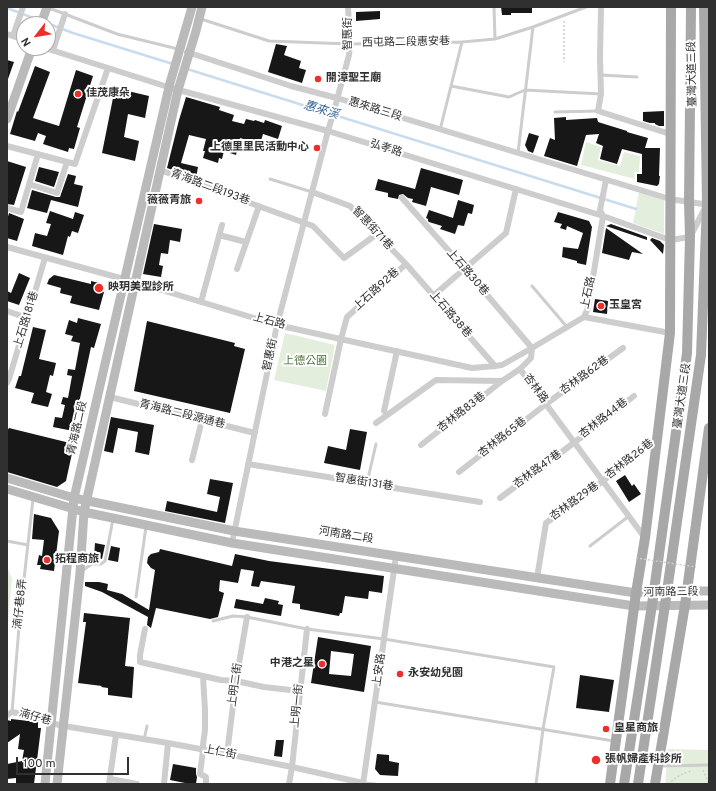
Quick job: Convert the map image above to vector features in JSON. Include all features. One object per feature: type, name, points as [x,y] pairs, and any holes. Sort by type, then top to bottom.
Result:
[{"type":"main road","points":[[180,49],[192,7]]},
{"type":"main road","points":[[57,784],[80,573],[84,512],[178,88],[200,19],[202,7]]},
{"type":"main road","name":"臺灣大道三段","points":[[610,784],[634,606],[645,538],[670,333],[671,7]]},
{"type":"main road","name":"臺灣大道三段","points":[[624,784],[652,606],[687,353],[690,237],[691,7]]},
{"type":"main road","name":"臺灣大道三段","points":[[638,784],[701,355],[708,205],[704,7]]},
{"type":"main road","name":"青海路二段","points":[[45,784],[74,498],[169,85],[180,49]]},
{"type":"main road","points":[[7,119],[29,56]]},
{"type":"main road","points":[[655,784],[685,605],[709,428]]},
{"type":"main road","name":"河南路二段","points":[[7,478],[74,498],[234,531],[636,593],[686,591]]},
{"type":"main road","points":[[7,489],[84,512],[232,543],[634,606]]},
{"type":"main road","name":"河南路三段","points":[[686,591],[709,591]]},
{"type":"main road","name":"河南路三段","points":[[634,606],[709,605]]},
{"type":"street","points":[[10,35],[23,7]]},
{"type":"street","name":"智惠街","points":[[232,543],[277,325],[349,55],[350,44],[348,7]]},
{"type":"street","points":[[601,7],[601,94],[598,111],[670,134]]},
{"type":"street","points":[[56,41],[65,14]]},
{"type":"street","name":"惠來路三段","points":[[180,49],[188,57],[337,98],[670,199],[708,205]]},
{"type":"street","name":"弘孝路","points":[[56,51],[108,68],[328,131],[603,216],[670,240],[690,237]]},
{"type":"street","points":[[7,146],[75,164],[108,68]]},
{"type":"street","points":[[7,208],[21,212],[38,154]]},
{"type":"street","points":[[29,184],[57,193],[67,162]]},
{"type":"street","name":"青海路二段193巷","points":[[160,170],[313,226],[344,258],[377,234]]},
{"type":"street","points":[[603,216],[600,210],[606,180]]},
{"type":"street","points":[[433,296],[506,233],[516,189]]},
{"type":"street","name":"智惠街71巷","points":[[312,192],[350,206],[406,264]]},
{"type":"street","name":"上石路30巷","points":[[402,198],[532,348]]},
{"type":"street","points":[[690,237],[708,205]]},
{"type":"street","name":"青海路二段193巷","points":[[237,269],[259,206]]},
{"type":"street","name":"上石路","points":[[7,247],[136,282],[277,325],[472,368],[502,365],[584,317],[588,308],[603,216]]},
{"type":"street","points":[[201,302],[222,225]]},
{"type":"street","points":[[219,235],[246,242]]},
{"type":"street","name":"上石路181巷","points":[[8,380],[45,258]]},
{"type":"street","name":"上石路38巷","points":[[406,264],[495,366]]},
{"type":"street","name":"上石路92巷","points":[[325,414],[347,317],[406,264]]},
{"type":"street","points":[[7,312],[27,318]]},
{"type":"street","points":[[584,317],[670,333]]},
{"type":"street","points":[[520,369],[531,358],[532,348]]},
{"type":"street","name":"杏林路62巷","points":[[546,404],[623,348]]},
{"type":"street","points":[[384,411],[397,351]]},
{"type":"street","name":"杏林路","points":[[502,381],[520,369],[645,538]]},
{"type":"street","points":[[376,423],[436,380],[502,381]]},
{"type":"street","name":"杏林路83巷","points":[[421,444],[502,381]]},
{"type":"street","name":"杏林路44巷","points":[[575,442],[634,396]]},
{"type":"street","name":"青海路二段源通巷","points":[[110,397],[254,433]]},
{"type":"street","name":"杏林路65巷","points":[[459,472],[546,404]]},
{"type":"street","points":[[192,460],[202,420]]},
{"type":"street","name":"杏林路26巷","points":[[603,481],[657,438]]},
{"type":"street","name":"杏林路47巷","points":[[500,498],[575,442]]},
{"type":"street","name":"智惠街131巷","points":[[248,464],[480,502]]},
{"type":"street","name":"杏林路29巷","points":[[537,578],[546,523],[603,481]]},
{"type":"street","name":"上安路","points":[[363,784],[396,556]]},
{"type":"street","name":"上明二街","points":[[227,754],[236,681],[248,617]]},
{"type":"street","points":[[145,629],[140,662],[222,680],[300,692]]},
{"type":"street","name":"上明一街","points":[[289,784],[307,629]]},
{"type":"street","points":[[203,676],[205,730],[200,774],[206,777],[206,784]]},
{"type":"street","name":"湳仔巷","points":[[9,714],[40,718],[51,723],[64,726]]},
{"type":"street","name":"上仁街","points":[[64,726],[227,754],[292,767],[363,784]]},
{"type":"street","points":[[116,735],[109,782],[137,784]]},
{"type":"street","points":[[164,784],[168,743]]},
{"type":"lane","points":[[494,7],[495,39]]},
{"type":"lane","name":"西屯路二段惠安巷","points":[[200,19],[269,41],[350,44],[462,42],[495,39],[533,27],[586,7]]},
{"type":"lane","name":"惠來路三段","points":[[46,8],[117,34],[180,49]]},
{"type":"lane","points":[[518,153],[533,27]]},
{"type":"lane","points":[[440,130],[462,42]]},
{"type":"lane","points":[[600,75],[637,78]]},
{"type":"lane","points":[[451,86],[509,97],[525,90],[601,94]]},
{"type":"lane","points":[[555,112],[598,111]]},
{"type":"lane","points":[[270,179],[312,192]]},
{"type":"lane","points":[[532,286],[568,327]]},
{"type":"lane","points":[[367,483],[376,444]]},
{"type":"lane","name":"湳仔巷8弄","points":[[9,714],[34,497]]},
{"type":"lane","points":[[590,546],[629,516]]},
{"type":"lane","points":[[80,573],[92,564],[101,564],[105,561],[113,518]]},
{"type":"lane","points":[[136,597],[146,525]]},
{"type":"lane","points":[[7,541],[28,545]]},
{"type":"lane","points":[[213,621],[234,616],[248,617],[307,629],[384,639],[554,668],[543,729],[536,784]]},
{"type":"lane","points":[[375,702],[616,742]]},
{"type":"lane","points":[[144,740],[147,726]]},
{"type":"lane","points":[[658,766],[709,765]]},
{"type":"lane","name":"上仁街","points":[[363,784],[375,784]]},
{"type":"path","points":[[564,16],[564,62]]},
{"type":"path","points":[[636,558],[696,567]]},
{"type":"path","points":[[703,769],[709,784]]},
{"type":"path","points":[[668,784],[680,775],[692,770]]},
{"type":"green space","points":[[586,142],[601,147],[598,160],[620,166],[624,152],[640,156],[639,172],[634,172],[635,179],[581,165]]},
{"type":"green space","points":[[639,192],[664,200],[664,234],[633,223]]},
{"type":"green space","name":"上德公園","points":[[285,333],[335,345],[326,391],[274,380]]},
{"type":"green space","points":[[7,566],[12,579],[7,630]]},
{"type":"green space","points":[[668,749],[709,750],[709,784],[665,784]]},
{"type":"building","points":[[501,7],[532,7],[532,13],[511,13],[511,15],[502,15]]},
{"type":"building","points":[[380,11],[380,19],[356,21],[356,12]]},
{"type":"building","points":[[276,44],[287,46],[284,55],[301,61],[299,68],[306,70],[302,83],[268,72]]},
{"type":"building","points":[[7,60],[14,62],[8,79],[7,79]]},
{"type":"building","name":"佳茂康朵","points":[[35,66],[50,72],[33,118],[59,126],[76,70],[93,76],[77,127],[80,128],[74,149],[69,148],[68,152],[43,144],[46,136],[38,133],[35,141],[10,134],[17,111],[18,112]]},
{"type":"building","points":[[115,88],[149,96],[145,118],[128,114],[124,137],[139,141],[135,161],[102,153]]},
{"type":"building","points":[[186,97],[220,107],[219,110],[234,115],[232,121],[244,124],[246,119],[264,123],[265,120],[282,126],[278,139],[263,134],[260,144],[240,138],[236,155],[224,151],[222,159],[219,158],[218,163],[203,158],[206,139],[189,135],[181,163],[198,167],[196,178],[167,168]]},
{"type":"building","points":[[664,111],[664,126],[643,121],[643,112]]},
{"type":"building","points":[[566,117],[566,120],[597,118],[598,122],[648,138],[645,148],[660,148],[659,184],[657,186],[637,182],[637,174],[642,174],[642,154],[622,149],[617,164],[600,159],[603,146],[596,143],[599,134],[586,135],[577,166],[544,156],[550,138],[555,140],[554,118]]},
{"type":"building","points":[[529,133],[539,136],[533,153],[528,151],[525,145]]},
{"type":"building","points":[[7,161],[26,167],[14,205],[7,204]]},
{"type":"building","points":[[39,167],[59,172],[54,187],[35,181]]},
{"type":"building","points":[[421,168],[463,180],[459,195],[431,187],[426,206],[412,202],[413,199],[408,198],[403,194],[399,195],[398,199],[388,197],[388,193],[375,190],[378,179],[415,189]]},
{"type":"building","points":[[68,174],[76,176],[74,184],[83,186],[78,207],[51,200],[47,213],[27,208],[32,190],[60,197]]},
{"type":"building","points":[[458,200],[474,205],[472,214],[468,213],[464,226],[458,225],[455,234],[440,229],[442,226],[429,222],[426,218],[429,210],[453,218]]},
{"type":"building","points":[[50,211],[73,219],[75,212],[84,215],[78,233],[72,231],[70,237],[68,236],[63,255],[32,246],[35,233],[47,236],[51,224],[46,223]]},
{"type":"building","points":[[558,212],[589,221],[592,227],[586,265],[562,257],[563,247],[578,249],[583,233],[567,226],[566,230],[560,228],[562,224],[554,222]]},
{"type":"building","points":[[9,213],[24,219],[17,241],[7,238],[7,220]]},
{"type":"building","points":[[154,224],[182,229],[180,242],[170,240],[168,254],[161,253],[159,265],[163,266],[161,277],[143,274]]},
{"type":"building","points":[[611,224],[647,237],[647,240],[606,226]]},
{"type":"building","points":[[606,228],[643,254],[632,252],[629,260],[602,253]]},
{"type":"building","points":[[652,238],[660,241],[664,245],[663,254],[650,240]]},
{"type":"building","points":[[19,273],[30,278],[19,305],[7,301],[7,291],[11,293]]},
{"type":"building","points":[[54,275],[91,284],[91,281],[103,284],[101,291],[104,292],[99,310],[70,303],[72,296],[60,293],[61,288],[47,284],[49,279]]},
{"type":"building","name":"玉皇宮","points":[[595,299],[608,301],[607,314],[593,312]]},
{"type":"building","points":[[78,318],[101,324],[94,348],[91,347],[73,431],[53,427],[55,417],[62,418],[65,405],[61,404],[63,397],[68,398],[72,376],[67,375],[68,369],[75,370],[80,343],[71,341],[73,336],[65,334],[69,320],[77,323]]},
{"type":"building","points":[[147,321],[235,343],[234,346],[245,349],[230,413],[134,391]]},
{"type":"building","points":[[33,327],[46,330],[39,359],[56,363],[53,376],[50,375],[46,392],[52,394],[48,407],[31,403],[34,393],[15,388],[19,376],[21,376]]},
{"type":"building","points":[[111,417],[154,425],[149,455],[135,452],[138,432],[118,428],[113,453],[104,451]]},
{"type":"building","points":[[9,428],[74,444],[66,481],[57,487],[7,472],[7,431]]},
{"type":"building","points":[[350,429],[367,432],[360,470],[324,463],[328,446],[346,450]]},
{"type":"building","points":[[625,475],[632,486],[634,484],[641,494],[629,502],[616,481]]},
{"type":"building","points":[[210,479],[233,483],[225,523],[165,511],[167,501],[217,512],[220,497],[207,494]]},
{"type":"building","points":[[34,514],[51,518],[59,531],[54,571],[40,569],[41,565],[37,565],[39,555],[42,556],[44,540],[32,539]]},
{"type":"building","points":[[95,543],[105,545],[102,559],[94,557]]},
{"type":"building","points":[[111,546],[120,548],[118,562],[108,560]]},
{"type":"building","points":[[160,549],[232,566],[235,554],[269,561],[384,576],[382,593],[369,591],[368,599],[345,596],[342,613],[340,613],[339,616],[300,609],[300,604],[292,603],[295,586],[261,581],[259,587],[251,586],[254,571],[241,569],[238,583],[220,580],[219,591],[224,593],[218,617],[210,619],[156,608],[151,628],[147,625],[148,617],[102,592],[85,586],[85,582],[99,582],[108,584],[107,590],[122,594],[149,610],[155,570],[147,563],[148,557],[151,554],[159,552]]},
{"type":"building","points":[[265,598],[279,601],[278,604],[283,605],[281,616],[234,608],[236,599],[263,604]]},
{"type":"building","points":[[84,613],[130,618],[125,666],[134,667],[132,698],[108,695],[108,688],[101,687],[102,686],[78,683],[86,622],[83,622]]},
{"type":"building","name":"中港之星","points":[[318,637],[371,646],[364,692],[311,683]],"holes":[[[331,651],[354,654],[351,676],[329,674]]]},
{"type":"building","points":[[580,675],[614,680],[609,712],[576,708]]},
{"type":"building","points":[[11,719],[38,722],[38,728],[41,728],[34,784],[16,784],[16,778],[7,779],[7,764],[22,761],[24,750],[18,749],[20,734],[7,743],[7,720],[11,721]]},
{"type":"building","points":[[276,740],[284,740],[282,757],[274,756]]},
{"type":"building","points":[[377,754],[389,755],[389,761],[399,763],[398,776],[380,775],[375,769]]},
{"type":"building","points":[[173,764],[196,768],[196,784],[170,780]]},
{"type":"waterway","name":"惠來溪","points":[[7,8],[73,33],[173,64]]},
{"type":"waterway","name":"惠來溪","points":[[187,69],[636,209]]},
{"type":"place","name":"開漳聖王廟","points":[[318,79]]},
{"type":"place","name":"佳茂康朵","points":[[78,94]]},
{"type":"place","name":"上德里里民活動中心","points":[[317,148]]},
{"type":"place","name":"薇薇青旅","points":[[199,201]]},
{"type":"place","name":"映玥美型診所","points":[[99,288]]},
{"type":"place","name":"玉皇宮","points":[[601,306]]},
{"type":"place","name":"拓程商旅","points":[[47,560]]},
{"type":"place","name":"中港之星","points":[[322,664]]},
{"type":"place","name":"永安幼兒園","points":[[400,674]]},
{"type":"place","name":"皇星商旅","points":[[606,729]]},
{"type":"place","name":"張帆婦產科診所","points":[[596,760]]}]
